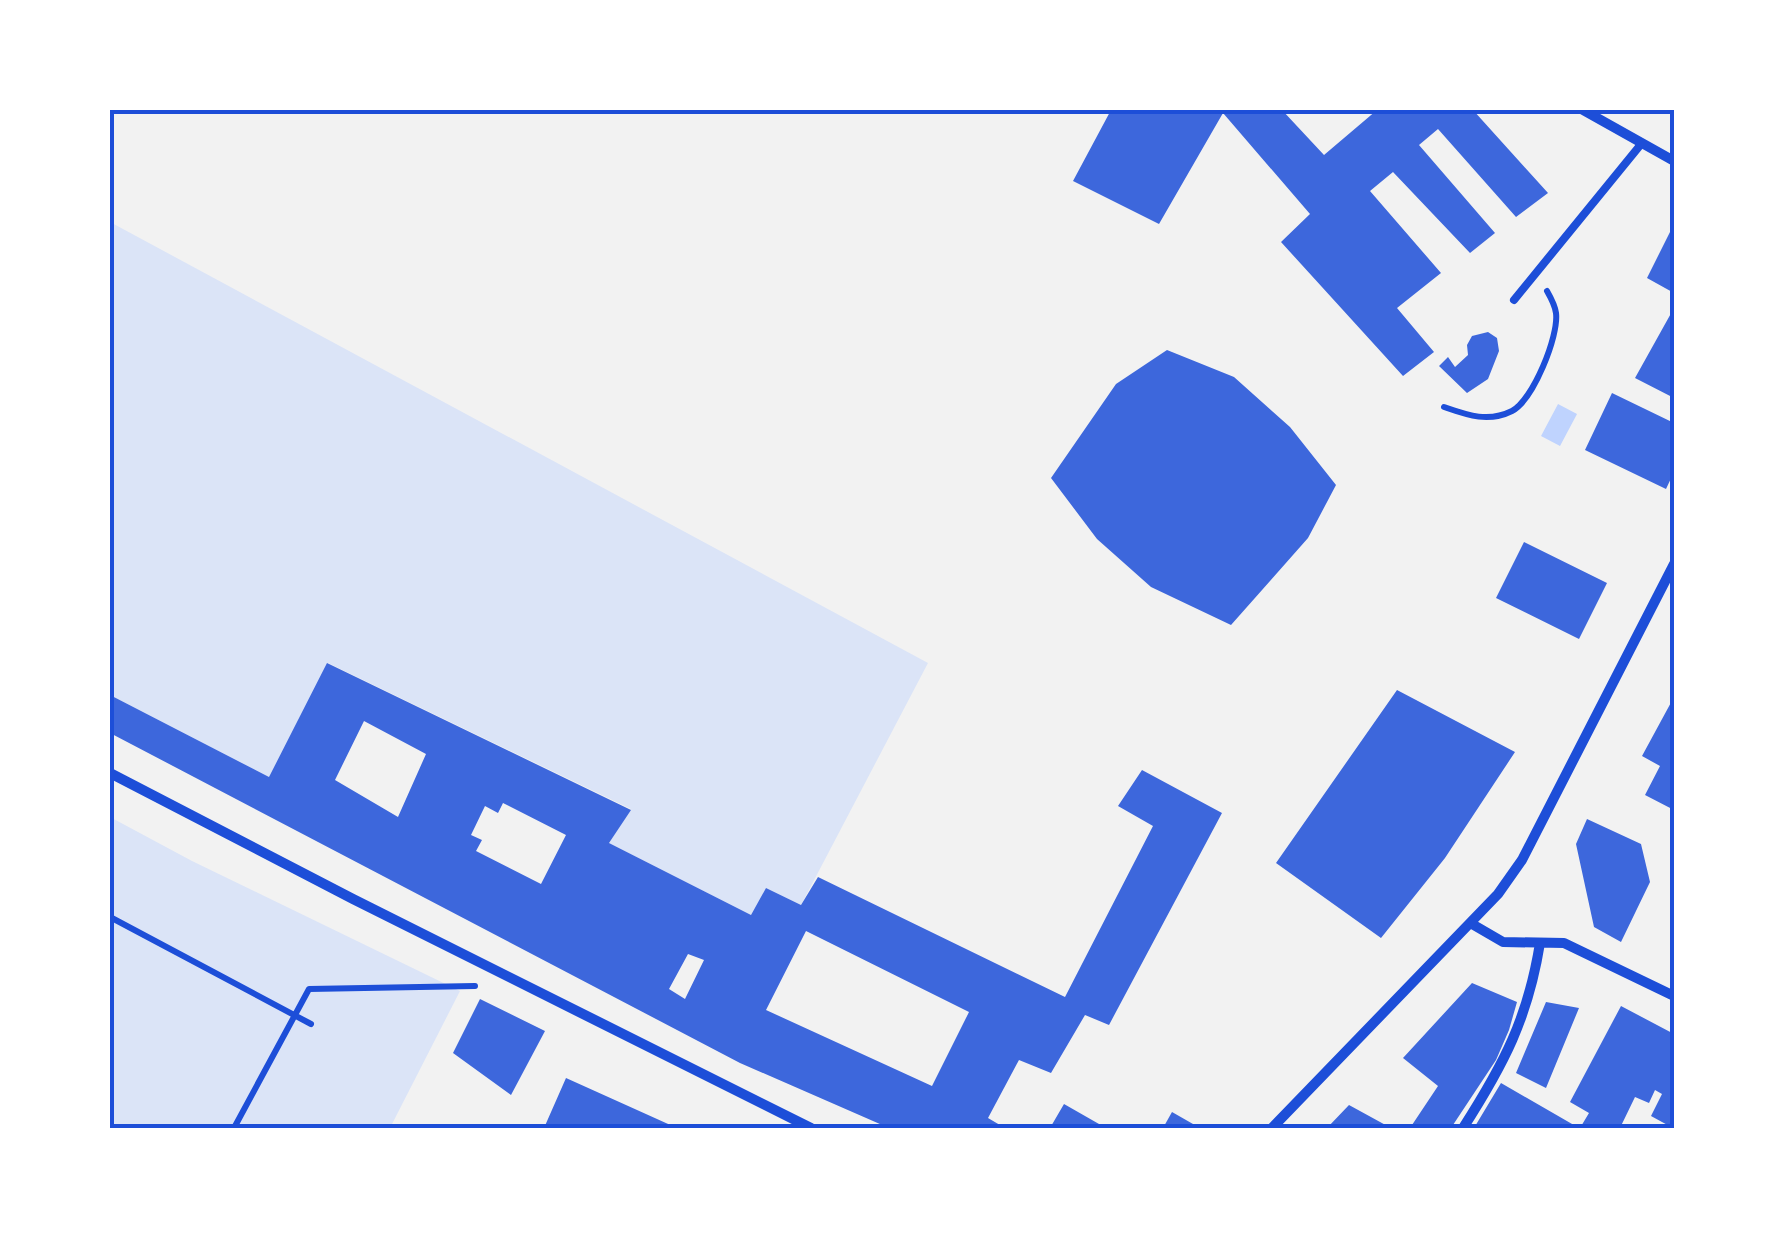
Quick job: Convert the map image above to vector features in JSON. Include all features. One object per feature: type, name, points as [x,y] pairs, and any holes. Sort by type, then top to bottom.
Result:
[{"type":"street","points":[[1583,110],[1672,160],[1674,144]]},
{"type":"street","points":[[1272,1128],[1472,924],[1522,860],[1672,571]]},
{"type":"street","points":[[110,773],[811,1128]]},
{"type":"street","points":[[1472,924],[1504,942],[1564,943],[1674,996]]},
{"type":"street","points":[[1464,1128],[1500,1070],[1522,1023],[1540,943]]},
{"type":"lane","points":[[1514,300],[1642,143]]},
{"type":"path","points":[[1444,407],[1486,418],[1513,410],[1524,402],[1556,332],[1553,301],[1535,274]]},
{"type":"path","points":[[110,916],[311,1024]]},
{"type":"path","points":[[234,1128],[309,989],[522,985]]},
{"type":"shaded area","points":[[110,222],[928,663],[801,905],[766,888],[751,915],[609,843],[631,809],[328,663],[269,777],[110,695]]},
{"type":"shaded area","points":[[110,817],[460,991],[390,1128],[110,1128]]},
{"type":"water","points":[[1558,404],[1577,414],[1560,446],[1541,436]]},
{"type":"building","points":[[1111,110],[1282,110],[1324,155],[1377,110],[1473,110],[1548,193],[1516,217],[1438,129],[1419,145],[1495,233],[1470,253],[1393,172],[1370,191],[1441,273],[1397,308],[1434,352],[1403,376],[1281,242],[1310,214],[1223,113],[1159,224],[1073,181]]},
{"type":"building","points":[[1674,224],[1674,293],[1647,278]]},
{"type":"building","points":[[1674,308],[1674,398],[1635,378]]},
{"type":"building","points":[[1488,332],[1497,338],[1499,351],[1488,379],[1467,393],[1439,366],[1448,357],[1455,367],[1468,355],[1467,345],[1472,336]]},
{"type":"building","points":[[1167,350],[1234,377],[1290,427],[1336,485],[1308,538],[1231,625],[1151,587],[1097,539],[1051,478],[1116,384]]},
{"type":"building","points":[[1612,393],[1674,423],[1674,472],[1666,489],[1585,450]]},
{"type":"building","points":[[1524,542],[1607,583],[1579,639],[1496,598]]},
{"type":"building","points":[[327,663],[631,810],[609,843],[751,915],[766,888],[801,905],[818,877],[1065,997],[1153,826],[1118,806],[1142,770],[1222,813],[1109,1025],[1085,1015],[1051,1073],[1019,1060],[988,1118],[1005,1128],[889,1128],[740,1063],[110,733],[110,695],[269,777]],"holes":[[[364,721],[426,754],[398,817],[335,780]],[[503,803],[566,835],[541,884],[476,851],[482,840],[471,835],[485,806],[498,813]],[[806,931],[969,1012],[932,1086],[766,1010]],[[688,954],[704,960],[685,999],[669,989]]]},
{"type":"building","points":[[1397,690],[1515,752],[1445,858],[1381,938],[1276,863]]},
{"type":"building","points":[[1674,697],[1674,810],[1645,795],[1660,766],[1642,756]]},
{"type":"building","points":[[1587,819],[1641,844],[1650,882],[1621,942],[1594,927],[1576,844]]},
{"type":"building","points":[[1472,983],[1517,1002],[1509,1030],[1496,1060],[1451,1128],[1410,1128],[1438,1086],[1403,1058]]},
{"type":"building","points":[[480,999],[545,1031],[511,1095],[453,1053]]},
{"type":"building","points":[[1546,1002],[1579,1008],[1546,1088],[1516,1073]]},
{"type":"building","points":[[1621,1006],[1674,1034],[1673,1128],[1651,1116],[1662,1094],[1655,1090],[1649,1103],[1635,1097],[1620,1128],[1580,1128],[1589,1113],[1570,1102]]},
{"type":"building","points":[[566,1078],[677,1128],[544,1128]]},
{"type":"building","points":[[1501,1083],[1579,1128],[1474,1128]]},
{"type":"building","points":[[1064,1104],[1106,1128],[1050,1128]]},
{"type":"building","points":[[1349,1105],[1391,1128],[1327,1128]]},
{"type":"building","points":[[1172,1112],[1200,1128],[1163,1128]]}]
